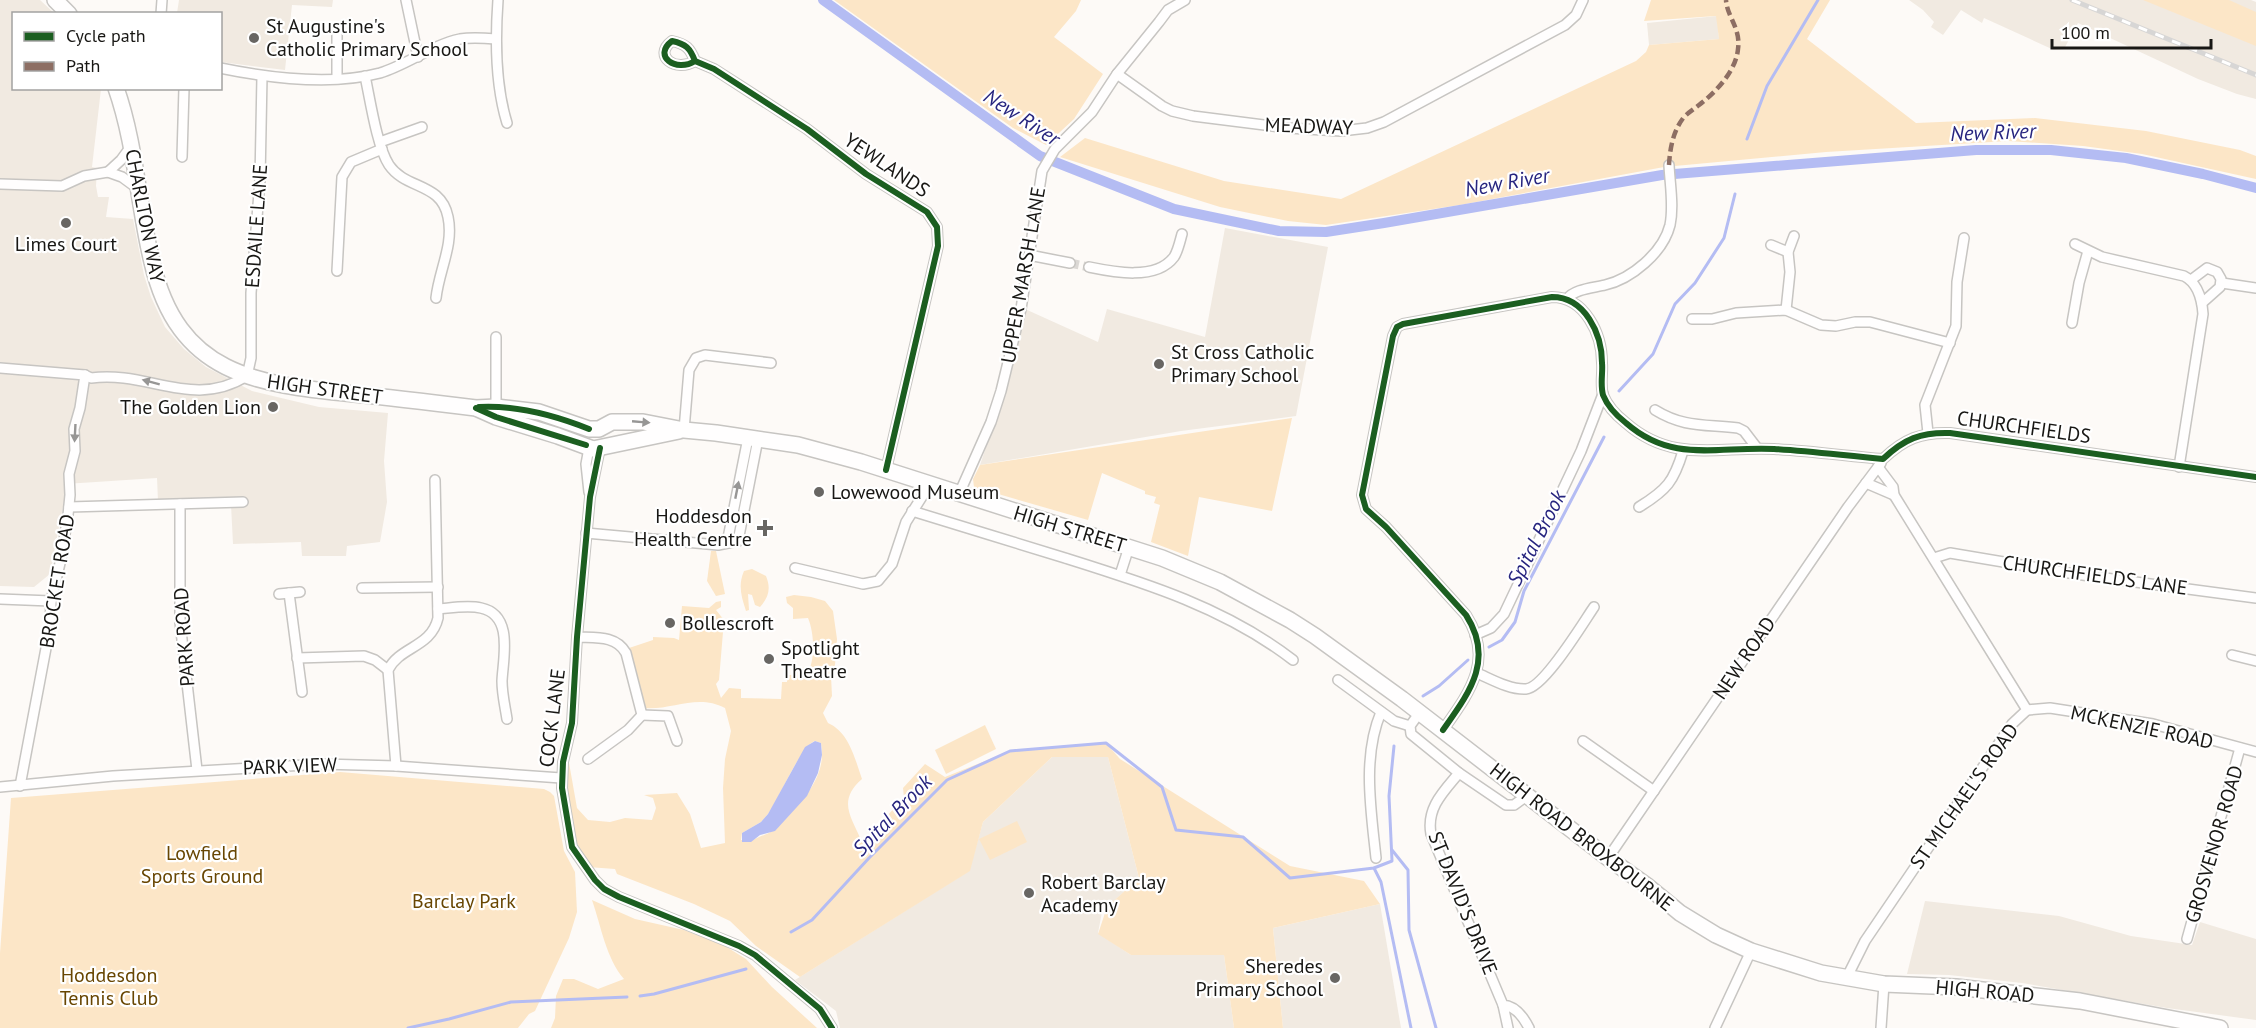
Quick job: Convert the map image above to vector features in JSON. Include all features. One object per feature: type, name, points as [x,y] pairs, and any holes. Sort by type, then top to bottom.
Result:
[{"type":"main road","points":[[56,0],[67,12]]},
{"type":"main road","name":"CHARLTON WAY","points":[[119,91],[132,145],[152,263],[160,292],[173,319],[187,337],[206,354],[247,376]]},
{"type":"main road","name":"HIGH STREET","points":[[247,376],[287,387],[496,412],[594,447],[684,430]]},
{"type":"main road","name":"HIGH STREET","points":[[496,412],[539,412],[594,429],[612,422],[658,424],[817,450],[1129,547],[1203,574],[1280,614],[1420,712]]},
{"type":"main road","points":[[594,429],[605,436],[594,447]]},
{"type":"main road","name":"HIGH ROAD BROXBOURNE","points":[[1420,712],[1680,913],[1716,935],[1751,951]]},
{"type":"main road","name":"HIGH ROAD","points":[[1751,951],[1821,973],[1884,984],[1956,987],[2080,1001],[2220,1028]]},
{"type":"street","points":[[406,0],[418,57]]},
{"type":"street","points":[[498,0],[496,39],[500,90],[507,123]]},
{"type":"street","points":[[1163,0],[1168,10],[1185,0]]},
{"type":"street","name":"MEADWAY","points":[[1117,74],[1162,106],[1183,114],[1288,128],[1341,131],[1359,129],[1384,122],[1564,25],[1576,15],[1583,0]]},
{"type":"street","name":"UPPER MARSH LANE","points":[[959,494],[991,422],[1001,391],[1021,309],[1042,171],[1055,149],[1092,112],[1117,74],[1168,10]]},
{"type":"street","points":[[337,30],[337,78]]},
{"type":"street","points":[[222,68],[262,76],[337,78],[365,76],[382,72],[458,39],[496,39]]},
{"type":"street","name":"YEWLANDS","points":[[695,61],[714,69],[807,129],[866,174],[927,213],[936,227],[938,246],[886,470]]},
{"type":"street","name":"ESDAILE LANE","points":[[247,376],[251,358],[251,293],[260,180],[262,76]]},
{"type":"street","points":[[365,76],[385,159],[395,172],[436,194],[445,208],[450,238],[439,276],[436,298]]},
{"type":"street","points":[[182,158],[184,90]]},
{"type":"street","points":[[337,271],[342,177],[351,162],[422,127]]},
{"type":"street","points":[[108,172],[132,145]]},
{"type":"street","points":[[1567,299],[1575,292],[1616,282],[1641,267],[1667,232],[1671,221],[1669,165]]},
{"type":"street","points":[[0,184],[62,186],[84,176],[108,172],[122,177],[139,190]]},
{"type":"street","points":[[1089,267],[1106,271],[1140,272],[1160,268],[1174,257],[1182,234]]},
{"type":"street","points":[[1786,310],[1790,272],[1788,252],[1794,236]]},
{"type":"street","points":[[1928,433],[1925,405],[1950,343],[1957,318],[1957,282],[1964,238]]},
{"type":"street","points":[[2074,244],[2102,257],[2184,276],[2191,280],[2202,303],[2203,314],[2179,466]]},
{"type":"street","points":[[1771,245],[1788,252]]},
{"type":"street","points":[[2072,323],[2079,283],[2088,251]]},
{"type":"street","points":[[1029,255],[1070,263]]},
{"type":"street","points":[[2191,280],[2207,268],[2217,272],[2222,283]]},
{"type":"street","points":[[2222,283],[2256,288]]},
{"type":"street","points":[[2202,303],[2217,291],[2222,283]]},
{"type":"street","points":[[1443,730],[1467,697],[1477,673],[1479,664],[1475,635],[1466,615],[1366,508],[1362,500],[1393,336],[1397,327],[1403,324],[1552,297],[1567,299],[1584,312],[1594,329],[1602,356],[1603,394],[1581,451],[1504,614],[1491,628],[1475,635]]},
{"type":"street","points":[[1692,320],[1712,319],[1736,313],[1786,310],[1828,326],[1862,321],[1886,325],[1950,343]]},
{"type":"street","points":[[496,338],[496,412]]},
{"type":"street","points":[[684,430],[689,370],[696,358],[705,355],[771,363]]},
{"type":"street","name":"HIGH STREET","points":[[0,368],[85,375],[91,378],[136,379],[171,388],[202,391],[227,387],[247,376]]},
{"type":"street","name":"BROCKET ROAD","points":[[20,786],[50,627],[51,601],[61,559],[69,507],[69,474],[75,450],[74,432],[85,375]]},
{"type":"street","points":[[1603,394],[1616,414],[1640,434],[1683,451],[1757,448],[1794,450],[1881,463]]},
{"type":"street","points":[[1655,410],[1666,417],[1692,425],[1738,428],[1744,431],[1757,448]]},
{"type":"street","name":"CHURCHFIELDS","points":[[1881,463],[1901,444],[1928,433],[1950,433],[2256,477]]},
{"type":"street","points":[[586,533],[718,545],[738,541],[753,438]]},
{"type":"street","points":[[727,543],[753,438]]},
{"type":"street","name":"COCK LANE","points":[[594,447],[577,637],[572,723],[561,778],[566,823],[572,848],[590,874],[604,889],[618,897],[739,946],[755,955],[820,1009],[832,1028]]},
{"type":"street","points":[[1639,507],[1668,486],[1683,451]]},
{"type":"street","name":"NEW ROAD","points":[[1608,858],[1881,463]]},
{"type":"street","name":"ST MICHAEL'S ROAD","points":[[1847,977],[1865,941],[1900,886],[2012,724],[2027,710],[1894,495],[1893,487],[1881,463]]},
{"type":"street","points":[[396,766],[388,670],[397,659],[429,636],[437,622],[435,480]]},
{"type":"street","points":[[795,568],[858,583],[867,584],[878,581],[892,564],[906,522],[923,495],[926,483]]},
{"type":"street","points":[[1866,483],[1894,495]]},
{"type":"street","points":[[69,507],[243,502]]},
{"type":"street","name":"PARK ROAD","points":[[180,504],[180,622],[197,770]]},
{"type":"street","points":[[912,511],[1120,575],[1211,609],[1249,629],[1293,660]]},
{"type":"street","points":[[1120,575],[1129,547]]},
{"type":"street","name":"CHURCHFIELDS LANE","points":[[1934,558],[1950,554],[2075,574],[2256,598]]},
{"type":"street","points":[[362,588],[438,587]]},
{"type":"street","points":[[279,594],[295,592],[297,658],[302,692]]},
{"type":"street","points":[[0,599],[51,601]]},
{"type":"street","points":[[1477,673],[1516,688],[1534,687],[1550,671],[1594,606]]},
{"type":"street","points":[[438,609],[481,608],[497,619],[503,631],[505,643],[502,690],[507,719]]},
{"type":"street","points":[[577,637],[609,639],[622,647],[626,653],[642,715]]},
{"type":"street","points":[[2232,655],[2256,661]]},
{"type":"street","points":[[297,658],[364,656],[375,660],[388,670]]},
{"type":"street","points":[[1338,680],[1398,724],[1410,726]]},
{"type":"street","name":"MCKENZIE ROAD","points":[[2027,710],[2050,708],[2145,723],[2256,752]]},
{"type":"street","points":[[1376,858],[1370,760],[1373,733],[1381,712]]},
{"type":"street","points":[[1420,712],[1410,726],[1413,738],[1506,805],[1514,805],[1528,795]]},
{"type":"street","points":[[588,759],[628,730],[642,715],[668,716],[677,741]]},
{"type":"street","points":[[1582,741],[1654,791]]},
{"type":"street","name":"GROSVENOR ROAD","points":[[2187,939],[2241,748]]},
{"type":"street","name":"PARK VIEW","points":[[0,787],[197,770],[322,764],[396,766],[561,778]]},
{"type":"street","name":"ST DAVID'S DRIVE","points":[[1459,773],[1434,806],[1430,829],[1503,1005],[1508,1028]]},
{"type":"street","points":[[1715,1028],[1751,951]]},
{"type":"street","points":[[1881,1028],[1884,984]]},
{"type":"street","name":"ST DAVID'S DRIVE","points":[[1503,1005],[1512,1007],[1529,1028]]},
{"type":"shaded area","points":[[0,0],[40,0],[53,12],[12,12],[12,90],[101,90],[92,167],[97,168],[98,197],[109,197],[106,217],[133,219],[144,275],[165,327],[184,349],[206,367],[252,391],[319,407],[388,413],[384,461],[387,502],[380,542],[347,546],[346,556],[302,556],[301,542],[233,544],[231,505],[158,501],[157,478],[65,484],[65,496],[50,574],[34,587],[0,586]]},
{"type":"shaded area","name":"St Augustine's Catholic Primary School","points":[[179,0],[333,0],[332,7],[292,5],[285,70],[222,62],[222,12],[177,12]]},
{"type":"shaded area","points":[[1909,0],[2251,0],[2256,2],[2256,99],[2198,79],[2078,23],[2064,49],[2054,50],[1984,18],[1982,23],[1961,10],[1943,35],[1931,27],[1934,22],[1923,10]]},
{"type":"shaded area","points":[[1717,16],[1719,39],[1649,45],[1647,23]]},
{"type":"shaded area","name":"St Cross Catholic Primary School","points":[[1225,228],[1328,247],[1296,416],[1181,431],[980,465],[1007,385],[1025,309],[1098,342],[1107,309],[1205,337]]},
{"type":"shaded area","name":"Robert Barclay Academy","points":[[1052,757],[1108,757],[1139,878],[1102,912],[1098,933],[1131,955],[1224,955],[1234,1028],[840,1028],[836,1011],[795,980],[969,871],[983,822]]},
{"type":"shaded area","points":[[1925,901],[2059,916],[2131,936],[2192,945],[2200,922],[2256,939],[2256,1020],[2167,1008],[2022,983],[1949,975],[1907,974]]},
{"type":"shaded area","name":"Sheredes Primary School","points":[[1380,904],[1401,1028],[1283,1028],[1273,928]]},
{"type":"green space","points":[[834,0],[1081,0],[1076,11],[1054,37],[1103,74],[1074,119],[1046,145],[1013,128]]},
{"type":"green space","points":[[1651,0],[1830,0],[1807,39],[1916,123],[2035,118],[2146,131],[2240,150],[2256,156],[2256,179],[2142,154],[2083,146],[2008,141],[1826,152],[1664,167],[1460,205],[1326,225],[1288,221],[1220,207],[1060,157],[1085,138],[1224,181],[1341,199],[1636,61],[1646,52],[1649,45],[1719,39],[1716,16],[1644,21]]},
{"type":"green space","points":[[2143,0],[2229,0],[2256,12],[2256,46]]},
{"type":"green space","points":[[1292,418],[1272,511],[1199,497],[1188,556],[1151,542],[1160,505],[1154,503],[1156,497],[1102,473],[1088,520],[974,487],[973,479],[980,465]]},
{"type":"green space","points":[[711,551],[716,551],[725,594],[716,596],[707,581]]},
{"type":"green space","points":[[752,569],[766,576],[768,592],[760,607],[755,605],[752,595],[748,594],[749,610],[746,611],[741,581],[744,571]]},
{"type":"green space","points":[[794,595],[825,601],[833,611],[837,639],[835,665],[831,676],[832,696],[823,713],[828,723],[846,739],[862,779],[850,794],[848,809],[862,842],[904,798],[903,788],[925,764],[945,777],[1010,751],[1106,743],[1120,759],[1290,866],[1364,881],[1380,904],[1273,928],[1283,1028],[1234,1028],[1224,955],[1131,955],[1098,934],[1107,907],[1139,878],[1108,757],[1052,757],[983,822],[970,871],[800,977],[756,946],[730,921],[694,904],[617,874],[615,869],[588,867],[576,841],[568,814],[565,785],[568,757],[577,808],[588,820],[610,822],[625,818],[652,820],[656,808],[653,798],[644,795],[677,793],[690,814],[701,848],[725,843],[723,788],[725,759],[731,731],[725,708],[715,704],[694,702],[643,708],[626,649],[653,640],[653,637],[679,640],[682,606],[709,608],[721,601],[721,607],[716,610],[724,620],[719,680],[716,684],[721,698],[729,688],[741,689],[741,698],[781,699],[782,682],[787,682],[787,675],[794,675],[795,667],[808,668],[807,674],[813,654],[813,638],[808,618],[793,619],[793,608],[787,603],[786,597]],"holes":[[[815,741],[821,743],[821,765],[818,775],[801,802],[772,831],[751,841],[741,840],[742,833],[761,822],[773,807],[803,752]]]},
{"type":"green space","points":[[985,725],[996,749],[946,774],[935,750]]},
{"type":"green space","name":"Barclay Park","points":[[340,772],[544,789],[554,796],[564,851],[575,872],[577,912],[569,938],[535,1011],[529,1014],[518,1028],[0,1028],[0,953],[11,798]]},
{"type":"green space","points":[[1017,821],[1027,842],[990,860],[979,839]]},
{"type":"green space","points":[[592,900],[635,919],[684,930],[725,946],[746,959],[772,987],[817,1028],[551,1028],[555,1018],[556,996],[563,979],[574,979],[598,989],[624,979],[608,952]]},
{"type":"water","points":[[815,741],[821,743],[822,755],[818,773],[807,796],[775,831],[760,835],[751,842],[742,842],[742,833],[761,822],[768,814],[805,747]]},
{"type":"waterway","name":"New River","points":[[823,0],[1040,156],[1174,209],[1279,231],[1326,232],[1662,175],[1976,150],[2051,150],[2126,158],[2256,188]]},
{"type":"waterway","name":"Spital Brook","points":[[1747,139],[1767,86],[1818,0]]},
{"type":"waterway","name":"Spital Brook","points":[[1619,391],[1653,354],[1675,304],[1695,283],[1724,238],[1735,194]]},
{"type":"waterway","name":"Spital Brook","points":[[1489,647],[1502,640],[1515,622],[1524,591],[1604,437]]},
{"type":"waterway","name":"Spital Brook","points":[[1423,696],[1439,686],[1468,660]]},
{"type":"waterway","name":"Spital Brook","points":[[791,932],[812,920],[869,858],[947,780],[1010,751],[1106,743],[1162,787],[1176,830],[1243,837],[1290,878],[1374,868],[1392,861],[1389,796],[1394,746]]},
{"type":"waterway","points":[[1392,850],[1408,870],[1409,930],[1436,1028]]},
{"type":"waterway","points":[[1374,868],[1381,882],[1411,1028]]},
{"type":"waterway","name":"Spital Brook","points":[[640,996],[746,969]]},
{"type":"waterway","name":"Spital Brook","points":[[408,1028],[511,1002],[627,997]]},
{"type":"tunnel","points":[[1070,263],[1089,267]]},
{"type":"railway","points":[[2072,0],[2256,75]]},
{"type":"marked path","points":[[1669,165],[1673,140],[1680,122],[1718,87],[1729,73],[1736,57],[1738,35],[1726,0]]},
{"type":"cycle path","points":[[695,61],[688,64],[674,64],[665,57],[664,52],[672,41],[684,45],[695,61],[714,69],[807,129],[866,174],[927,212],[937,227],[938,246],[886,470]]},
{"type":"cycle path","points":[[1443,730],[1462,703],[1475,676],[1478,647],[1474,631],[1466,615],[1386,527],[1366,509],[1362,495],[1393,336],[1397,327],[1403,324],[1552,297],[1574,303],[1589,319],[1599,340],[1602,391],[1610,406],[1616,414],[1644,436],[1661,444],[1679,448],[1697,450],[1774,449],[1883,459],[1898,446],[1913,438],[1950,433],[2256,477]]},
{"type":"cycle path","points":[[479,407],[535,412],[589,429]]},
{"type":"cycle path","points":[[476,408],[496,417],[586,445]]},
{"type":"cycle path","points":[[600,448],[590,497],[577,637],[572,723],[563,762],[562,788],[572,847],[604,889],[739,946],[755,955],[820,1009],[832,1028]]},
{"type":"place","name":"St Augustine's Catholic Primary School","points":[[254,38]]},
{"type":"place","name":"Limes Court","points":[[66,223]]},
{"type":"place","name":"St Cross Catholic Primary School","points":[[1159,364]]},
{"type":"place","name":"The Golden Lion","points":[[273,407]]},
{"type":"place","name":"Lowewood Museum","points":[[819,492]]},
{"type":"place","name":"Hoddesdon Health Centre","points":[[765,528]]},
{"type":"place","name":"Bollescroft","points":[[670,623]]},
{"type":"place","name":"Spotlight Theatre","points":[[769,659]]},
{"type":"place","name":"Robert Barclay Academy","points":[[1029,893]]},
{"type":"place","name":"Sheredes Primary School","points":[[1335,978]]},
{"type":"park label","name":"Lowfield Sports Ground","points":[[202,864]]},
{"type":"park label","name":"Hoddesdon Tennis Club","points":[[109,986]]}]
